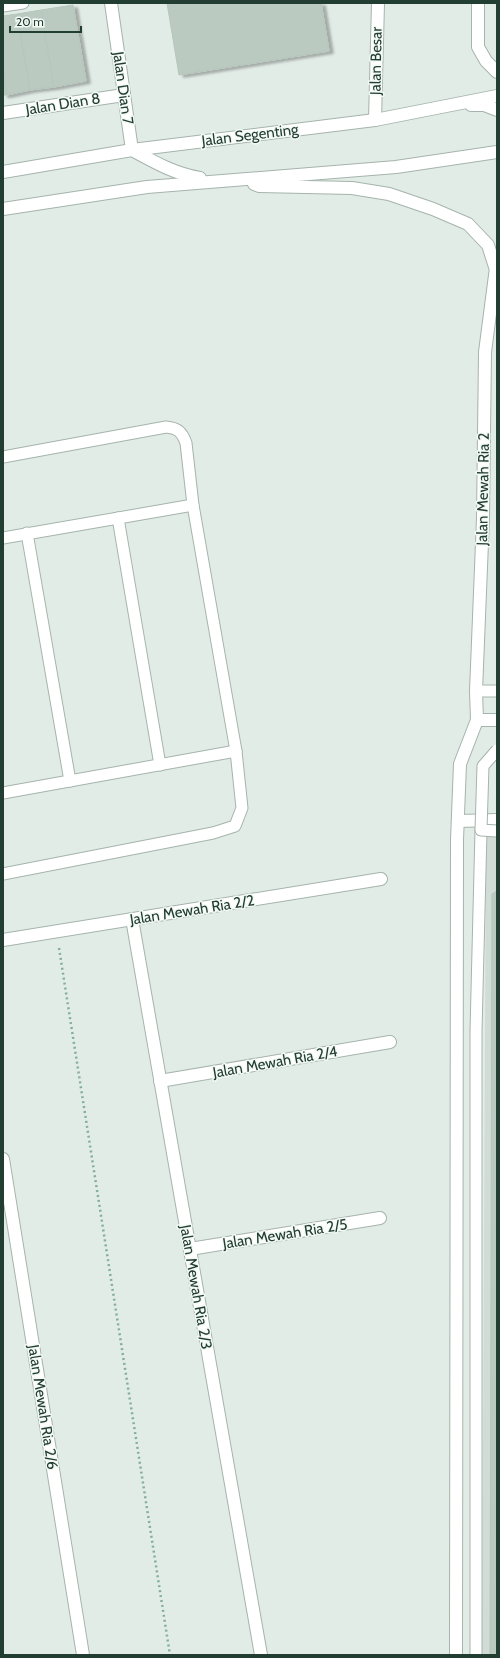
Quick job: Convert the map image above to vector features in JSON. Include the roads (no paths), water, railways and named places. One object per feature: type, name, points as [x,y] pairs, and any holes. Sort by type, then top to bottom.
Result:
[{"type":"street","name":"Jalan Dian 7","points":[[111,3],[132,150]]},
{"type":"street","name":"Jalan Besar","points":[[375,120],[378,3]]},
{"type":"street","points":[[478,3],[478,47],[486,61],[497,72]]},
{"type":"street","name":"Jalan Dian 8","points":[[3,113],[124,95]]},
{"type":"street","name":"Jalan Segenting","points":[[3,172],[132,150],[375,120],[497,96]]},
{"type":"street","points":[[458,104],[484,106],[497,110]]},
{"type":"street","points":[[132,150],[171,171],[186,176],[221,181]]},
{"type":"street","points":[[3,210],[147,187],[396,167],[497,152]]},
{"type":"street","points":[[245,180],[260,186],[352,188],[389,194],[433,209],[468,224],[488,246],[496,264]]},
{"type":"street","name":"Jalan Mewah Ria 2","points":[[477,720],[476,691],[483,518],[485,352],[496,264]]},
{"type":"street","points":[[456,1655],[458,821],[460,764],[477,720],[497,720]]},
{"type":"street","points":[[458,821],[497,820]]},
{"type":"street","name":"Jalan Mewah Ria 2/2","points":[[3,940],[381,879]]},
{"type":"street","name":"Jalan Mewah Ria 2/3","points":[[132,919],[261,1655]]},
{"type":"street","name":"Jalan Mewah Ria 2/4","points":[[160,1081],[390,1042]]},
{"type":"street","name":"Jalan Mewah Ria 2/6","points":[[3,1159],[83,1655]]},
{"type":"street","name":"Jalan Mewah Ria 2/5","points":[[190,1249],[380,1218]]},
{"type":"lane","points":[[7,5],[23,3]]},
{"type":"lane","points":[[3,457],[166,427],[175,428],[183,434],[186,443],[193,505],[236,751],[242,808],[235,826],[213,833],[3,874]]},
{"type":"lane","points":[[3,538],[193,505]]},
{"type":"lane","points":[[118,518],[160,765]]},
{"type":"lane","points":[[28,533],[70,781]]},
{"type":"lane","points":[[476,691],[497,691]]},
{"type":"lane","points":[[476,1655],[476,1031],[483,766],[497,750]]},
{"type":"lane","points":[[3,793],[236,751]]},
{"type":"lane","points":[[481,830],[497,831]]}]
